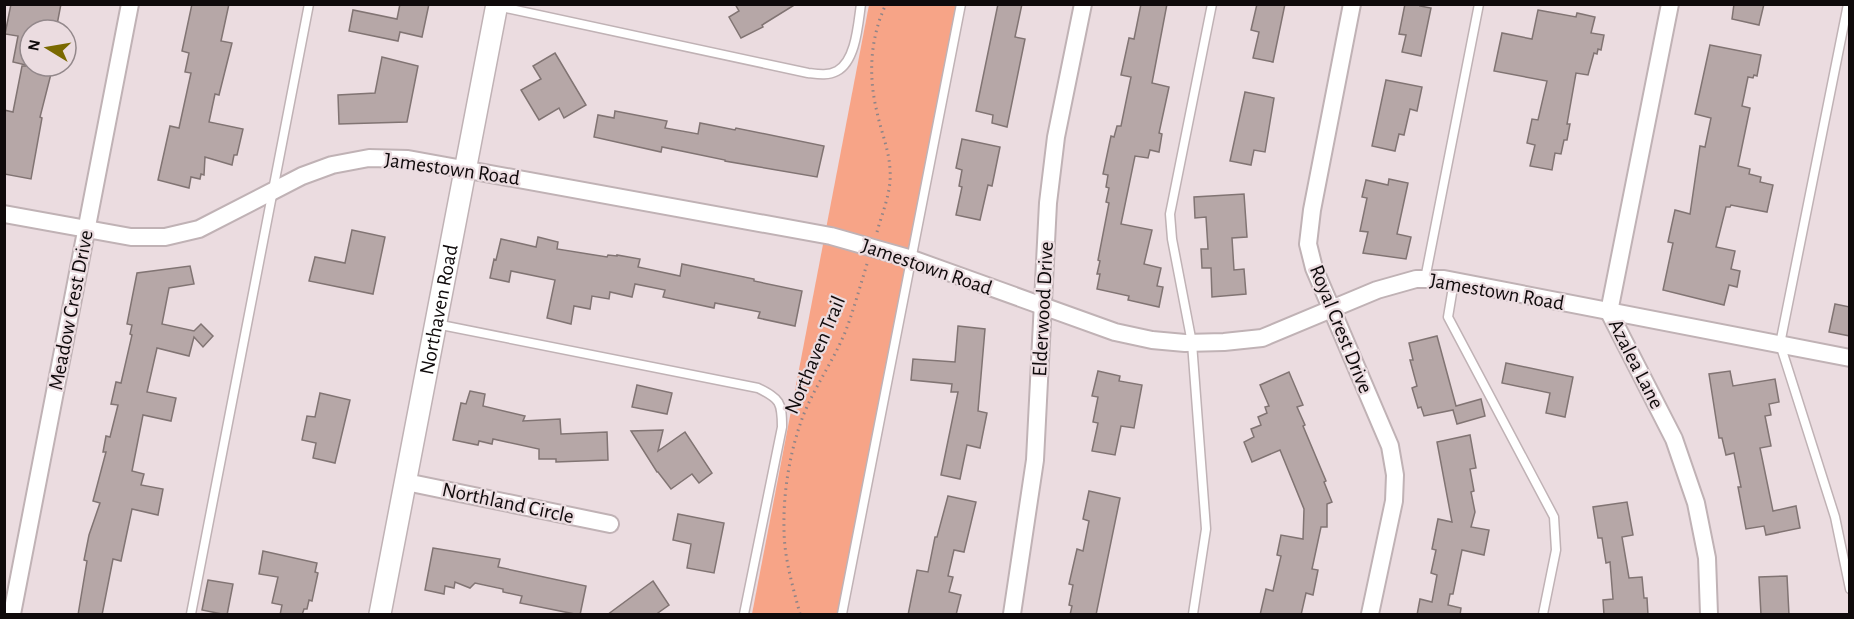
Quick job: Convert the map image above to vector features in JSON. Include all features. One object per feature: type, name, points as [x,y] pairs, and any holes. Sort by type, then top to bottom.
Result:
[{"type":"street","name":"Meadow Crest Drive","points":[[12,615],[130,4]]},
{"type":"street","name":"Elderwood Drive","points":[[1012,615],[1035,460],[1048,203],[1056,137],[1083,4]]},
{"type":"street","name":"Royal Crest Drive","points":[[1352,4],[1312,210],[1308,244],[1314,268],[1390,446],[1395,475],[1394,501],[1370,615]]},
{"type":"street","name":"Azalea Lane","points":[[1670,4],[1609,312],[1674,439],[1696,503],[1707,558],[1709,615]]},
{"type":"street","name":"Northaven Road","points":[[380,615],[497,5]]},
{"type":"street","name":"Jamestown Road","points":[[4,214],[131,237],[165,237],[199,229],[302,176],[332,165],[369,158],[408,159],[831,236],[912,259],[1115,332],[1152,340],[1192,343],[1262,338],[1377,290],[1416,279],[1425,279],[1454,281],[1850,358]]},
{"type":"street","name":"Northland Circle","points":[[406,482],[610,524]]},
{"type":"lane","points":[[191,615],[309,4]]},
{"type":"lane","points":[[497,5],[808,73],[822,74],[835,72],[846,64],[852,52],[861,4]]},
{"type":"lane","points":[[842,615],[961,4]]},
{"type":"lane","points":[[1193,615],[1206,529],[1192,343],[1172,239],[1170,214],[1212,4]]},
{"type":"lane","points":[[1425,279],[1479,4]]},
{"type":"lane","points":[[1848,4],[1779,344],[1835,517],[1850,589]]},
{"type":"lane","points":[[1454,281],[1448,317],[1554,517],[1556,550],[1543,615]]},
{"type":"lane","points":[[435,324],[758,388],[775,397],[782,408],[782,427],[744,615]]},
{"type":"path","name":"Northaven Trail","points":[[800,615],[787,561],[784,530],[785,494],[791,459],[803,417],[847,328],[887,197],[891,172],[887,144],[874,96],[871,57],[876,32],[886,4]]},
{"type":"shaded area","points":[[869,5],[956,5],[839,614],[752,614]]},
{"type":"building","points":[[11,4],[61,4],[58,18],[18,18],[18,36],[5,34]]},
{"type":"building","points":[[192,4],[229,4],[221,41],[232,43],[219,95],[215,94],[209,122],[243,129],[237,155],[234,155],[232,165],[205,157],[204,175],[201,174],[200,179],[191,177],[189,188],[158,180],[170,126],[179,128],[191,73],[185,72],[189,53],[182,51]]},
{"type":"building","points":[[400,4],[429,4],[422,37],[400,32],[398,41],[349,31],[353,10],[397,19]]},
{"type":"building","points":[[735,4],[796,4],[762,25],[763,27],[741,38],[729,17],[739,11]]},
{"type":"building","points":[[998,4],[1022,4],[1015,37],[1025,39],[1007,127],[992,123],[993,115],[976,111]]},
{"type":"building","points":[[1141,4],[1167,4],[1152,83],[1169,87],[1159,133],[1162,134],[1159,152],[1150,150],[1148,158],[1135,156],[1121,224],[1152,230],[1144,264],[1161,268],[1157,286],[1163,287],[1159,307],[1128,300],[1129,296],[1097,289],[1100,274],[1097,274],[1100,261],[1098,260],[1109,203],[1106,202],[1109,188],[1106,187],[1108,175],[1103,174],[1111,136],[1114,137],[1117,126],[1121,126],[1131,77],[1121,75],[1129,38],[1134,39]]},
{"type":"building","points":[[1257,4],[1285,4],[1273,62],[1253,58],[1259,32],[1251,30]]},
{"type":"building","points":[[1405,4],[1421,4],[1420,6],[1431,8],[1421,56],[1402,52],[1406,35],[1399,34]]},
{"type":"building","points":[[1734,4],[1764,4],[1759,25],[1732,19]]},
{"type":"building","points":[[1538,10],[1576,17],[1577,13],[1595,17],[1591,33],[1604,35],[1601,50],[1598,49],[1597,54],[1594,53],[1588,75],[1576,73],[1567,124],[1570,124],[1567,140],[1564,140],[1561,154],[1555,153],[1552,170],[1530,166],[1535,145],[1527,143],[1532,119],[1538,120],[1547,81],[1494,71],[1502,33],[1532,39]]},
{"type":"building","points":[[18,36],[18,63],[13,62]]},
{"type":"building","points":[[1710,45],[1761,55],[1757,76],[1748,77],[1742,106],[1750,108],[1738,166],[1750,169],[1749,174],[1761,177],[1760,182],[1773,185],[1767,212],[1731,205],[1726,207],[1716,247],[1735,251],[1731,269],[1740,271],[1737,287],[1729,285],[1724,305],[1663,290],[1673,243],[1668,242],[1675,210],[1690,214],[1700,146],[1705,147],[1711,118],[1695,114]]},
{"type":"building","points":[[555,53],[586,105],[564,118],[559,108],[539,120],[521,90],[541,79],[533,66]]},
{"type":"building","points":[[382,57],[418,66],[407,122],[339,124],[338,95],[375,93]]},
{"type":"building","points":[[20,78],[50,78],[40,117],[42,118],[31,179],[4,174],[4,110],[13,112]]},
{"type":"building","points":[[1386,80],[1422,87],[1417,111],[1410,109],[1404,135],[1399,134],[1395,151],[1372,146]]},
{"type":"building","points":[[1245,92],[1274,98],[1265,152],[1254,150],[1251,165],[1230,161]]},
{"type":"building","points":[[615,111],[667,121],[665,128],[698,134],[700,123],[824,146],[817,177],[662,147],[661,152],[594,137],[598,115],[614,118]]},
{"type":"building","points":[[962,139],[1000,147],[992,186],[988,185],[980,220],[956,215],[962,187],[959,186],[962,170],[956,168]]},
{"type":"building","points":[[1389,179],[1408,183],[1397,234],[1411,237],[1406,259],[1363,253],[1368,232],[1360,231],[1367,198],[1362,197],[1366,180],[1388,185]]},
{"type":"building","points":[[1244,194],[1247,237],[1232,238],[1234,270],[1244,269],[1246,294],[1212,297],[1211,268],[1202,268],[1201,249],[1208,249],[1206,217],[1195,218],[1194,197]]},
{"type":"building","points":[[352,230],[385,237],[373,294],[309,281],[315,257],[345,263]]},
{"type":"building","points":[[538,237],[558,242],[557,249],[607,257],[617,255],[640,259],[638,267],[680,276],[682,264],[802,291],[795,326],[758,318],[760,312],[715,303],[714,308],[663,297],[665,290],[635,284],[632,297],[610,292],[609,299],[592,296],[590,309],[574,306],[571,324],[547,318],[555,280],[511,271],[509,282],[490,278],[501,239],[536,247]]},
{"type":"building","points":[[190,266],[194,284],[169,288],[162,324],[194,331],[201,324],[213,336],[203,347],[194,337],[189,356],[157,348],[147,392],[176,398],[171,421],[143,415],[132,471],[144,474],[141,485],[163,489],[158,515],[132,509],[121,561],[113,559],[102,615],[78,615],[87,561],[84,560],[89,535],[100,503],[93,501],[106,452],[103,452],[106,436],[110,437],[118,405],[111,404],[116,382],[121,383],[132,335],[130,334],[132,325],[127,324],[137,273]]},
{"type":"building","points":[[1835,304],[1850,307],[1850,336],[1829,332]]},
{"type":"building","points":[[958,326],[985,329],[978,411],[987,413],[980,448],[967,445],[960,479],[941,475],[958,392],[951,392],[952,384],[911,380],[913,359],[955,362]]},
{"type":"building","points":[[1437,336],[1456,406],[1481,399],[1485,416],[1457,424],[1453,410],[1424,416],[1421,407],[1418,408],[1412,388],[1417,386],[1410,360],[1413,360],[1409,343]]},
{"type":"building","points":[[1506,363],[1573,377],[1565,417],[1546,413],[1550,393],[1502,383]]},
{"type":"building","points":[[1098,371],[1120,376],[1119,381],[1142,385],[1134,428],[1121,426],[1115,455],[1092,451],[1098,423],[1093,422],[1098,397],[1092,396]]},
{"type":"building","points":[[1730,371],[1733,386],[1775,379],[1779,402],[1769,404],[1771,415],[1765,416],[1771,446],[1760,448],[1773,511],[1796,506],[1800,528],[1766,535],[1764,526],[1746,529],[1734,453],[1726,455],[1722,438],[1719,438],[1709,374]]},
{"type":"building","points":[[1289,372],[1303,405],[1297,407],[1305,425],[1303,426],[1326,481],[1324,482],[1332,502],[1327,504],[1327,527],[1321,527],[1312,569],[1318,570],[1313,595],[1306,593],[1301,615],[1260,615],[1266,589],[1273,591],[1281,556],[1277,555],[1281,535],[1303,539],[1304,509],[1280,450],[1252,462],[1244,442],[1254,437],[1251,429],[1261,425],[1258,417],[1267,413],[1265,407],[1269,406],[1260,385]]},
{"type":"building","points":[[637,385],[672,393],[667,414],[632,407]]},
{"type":"building","points":[[470,391],[485,394],[483,406],[525,416],[523,421],[560,419],[561,434],[607,432],[608,460],[556,462],[556,459],[539,459],[539,449],[493,439],[492,444],[479,441],[478,445],[453,440],[461,403],[466,404]]},
{"type":"building","points":[[320,393],[350,400],[335,463],[313,458],[316,443],[302,440],[307,416],[315,417]]},
{"type":"building","points":[[663,430],[658,451],[685,432],[712,473],[699,483],[692,474],[671,489],[657,472],[631,431]]},
{"type":"building","points":[[1470,435],[1476,468],[1470,469],[1475,512],[1471,527],[1489,530],[1484,555],[1462,550],[1453,594],[1450,594],[1448,605],[1461,608],[1460,615],[1417,615],[1420,599],[1432,602],[1437,575],[1431,573],[1436,550],[1432,549],[1438,519],[1452,522],[1437,442]]},
{"type":"building","points":[[1089,491],[1120,498],[1096,615],[1070,615],[1072,606],[1069,605],[1073,585],[1069,584],[1077,549],[1083,551],[1089,521],[1083,519]]},
{"type":"building","points":[[948,496],[976,502],[964,552],[954,550],[948,576],[953,577],[949,592],[961,595],[956,615],[908,615],[917,570],[928,572],[935,537],[937,537]]},
{"type":"building","points":[[1627,502],[1633,535],[1622,537],[1629,578],[1642,577],[1648,615],[1604,615],[1603,600],[1613,599],[1610,562],[1606,563],[1602,538],[1598,538],[1593,507]]},
{"type":"building","points":[[678,514],[724,523],[714,573],[687,568],[691,544],[673,540]]},
{"type":"building","points":[[433,548],[500,559],[498,567],[586,586],[580,615],[520,603],[522,596],[475,583],[470,588],[455,582],[454,588],[445,586],[444,594],[425,590]]},
{"type":"building","points":[[263,551],[317,563],[315,572],[318,573],[312,601],[309,600],[307,609],[304,609],[302,615],[280,615],[282,605],[272,603],[278,577],[259,574]]},
{"type":"building","points":[[1787,576],[1789,615],[1761,615],[1759,577]]},
{"type":"building","points":[[208,580],[233,584],[227,615],[202,610]]},
{"type":"building","points":[[653,581],[669,605],[655,615],[607,615]]}]
